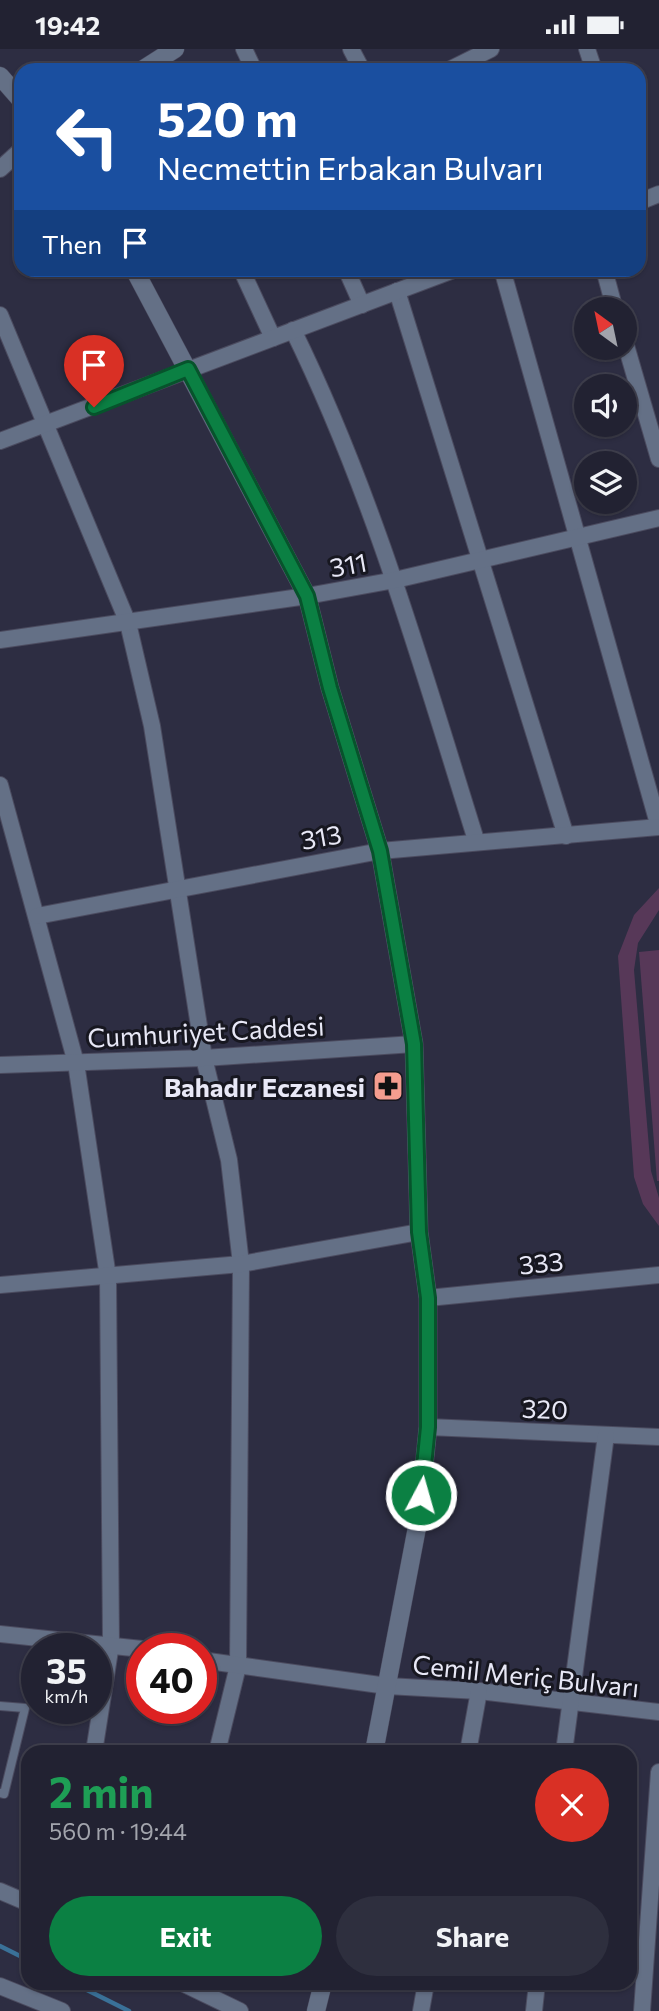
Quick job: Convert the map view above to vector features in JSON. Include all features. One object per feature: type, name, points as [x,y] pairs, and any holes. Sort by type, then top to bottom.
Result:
[{"type":"street","points":[[150,63],[175,49]]},
{"type":"street","points":[[150,63],[190,49]]},
{"type":"street","points":[[469,60],[491,49]]},
{"type":"street","points":[[0,76],[14,92]]},
{"type":"street","points":[[0,169],[14,156]]},
{"type":"street","points":[[138,277],[307,596],[330,688],[380,851],[414,1044],[419,1232],[428,1298],[428,1427],[419,1517],[375,1745]]},
{"type":"street","points":[[245,277],[273,338]]},
{"type":"street","points":[[350,277],[362,305]]},
{"type":"street","points":[[0,441],[436,277]]},
{"type":"street","points":[[504,277],[575,538],[659,827]]},
{"type":"street","points":[[606,277],[612,297]]},
{"type":"street","points":[[397,291],[566,836]]},
{"type":"street","points":[[0,315],[128,622],[152,726],[204,1058],[229,1160],[241,1264],[238,1666],[219,1745]]},
{"type":"street","points":[[293,330],[327,400],[395,580],[475,840]]},
{"type":"street","points":[[631,361],[659,459]]},
{"type":"street","name":"311","points":[[0,640],[307,596],[395,580],[659,518]]},
{"type":"street","points":[[0,785],[76,1063],[108,1277],[111,1633]]},
{"type":"street","name":"313","points":[[37,916],[380,851],[475,840],[566,836],[659,827]]},
{"type":"street","name":"Cumhuriyet Caddesi","points":[[0,1065],[204,1058],[414,1044]]},
{"type":"street","points":[[0,1285],[241,1264],[419,1232]]},
{"type":"street","name":"333","points":[[428,1298],[659,1275]]},
{"type":"street","name":"320","points":[[428,1427],[659,1437]]},
{"type":"street","points":[[565,1745],[606,1435]]},
{"type":"street","points":[[0,1634],[21,1636]]},
{"type":"street","name":"Cemil Meriç Bulvarı","points":[[217,1663],[387,1686],[479,1691],[659,1712]]},
{"type":"street","points":[[469,1745],[479,1691]]},
{"type":"street","points":[[95,1745],[98,1724]]},
{"type":"street","points":[[642,2011],[659,1772]]},
{"type":"street","points":[[0,1891],[21,1900]]},
{"type":"street","points":[[0,1986],[62,2011]]},
{"type":"street","points":[[196,1990],[240,2011]]},
{"type":"street","points":[[316,2011],[321,1990]]},
{"type":"street","points":[[421,2011],[425,1990]]},
{"type":"street","points":[[534,2011],[536,1990]]},
{"type":"lane","points":[[0,1706],[25,1708],[4,1794],[0,1793]]},
{"type":"shaded area","points":[[659,888],[659,910],[638,943],[634,970],[651,1171],[659,1198],[659,1226],[643,1204],[634,1177],[618,956],[634,915]]},
{"type":"shaded area","points":[[659,950],[659,1181],[657,1181],[639,952]]},
{"type":"waterway","points":[[0,1946],[21,1956]]},
{"type":"waterway","points":[[87,1990],[129,2011]]},
{"type":"place","name":"Bahadır Eczanesi","points":[[388,1086]]},
{"type":"route","points":[[94,407],[188,369],[307,596],[330,688],[380,851],[414,1044],[419,1232],[428,1298],[428,1427],[421,1495]]}]
